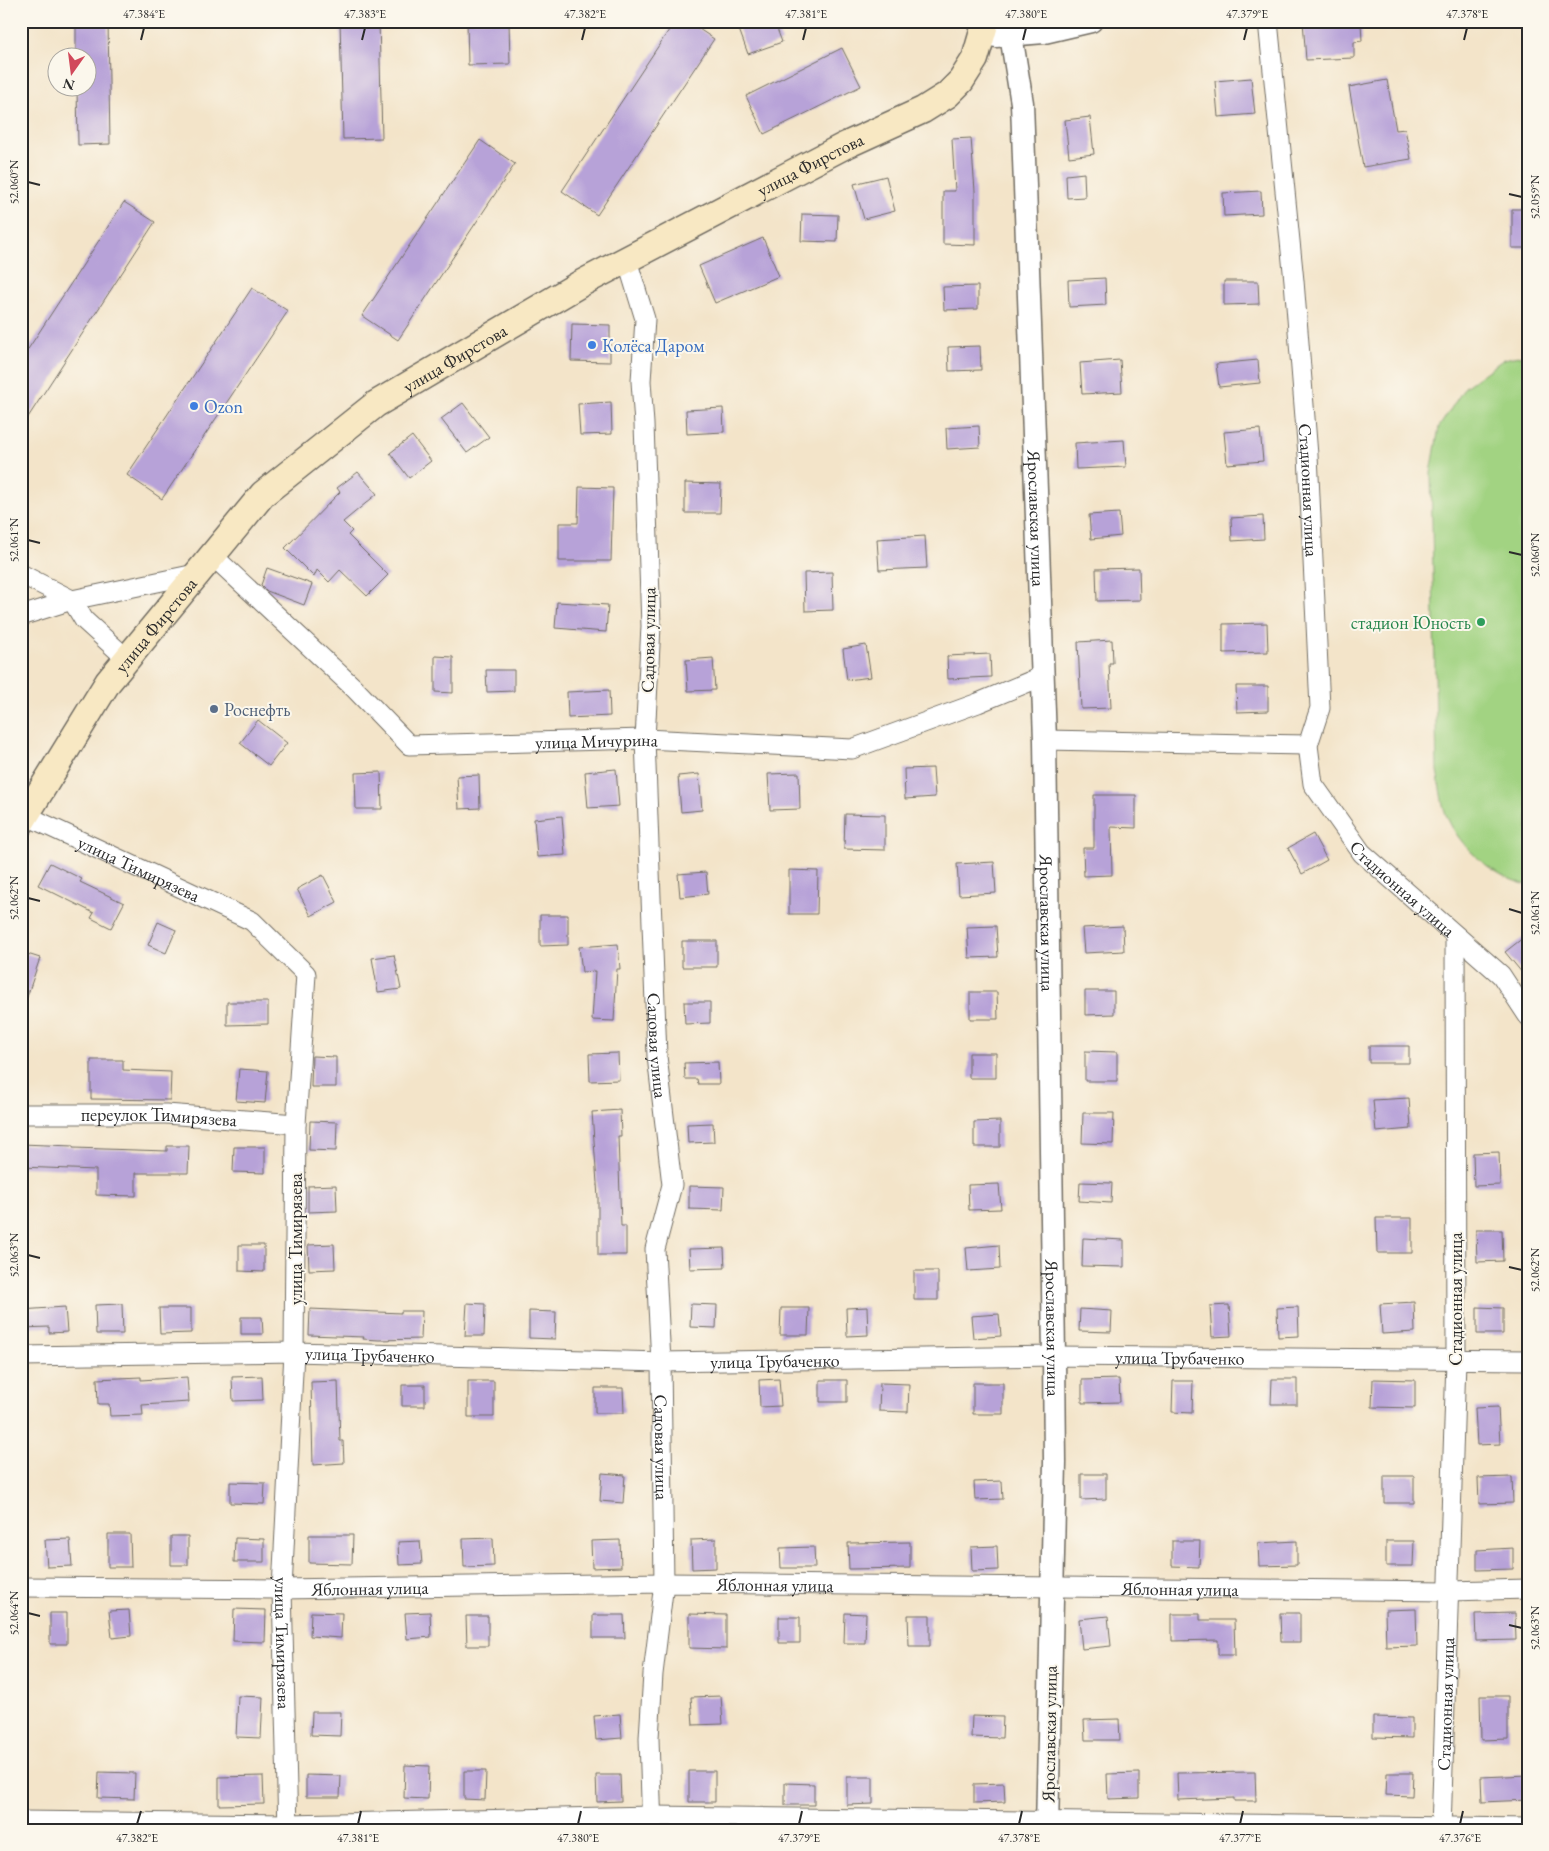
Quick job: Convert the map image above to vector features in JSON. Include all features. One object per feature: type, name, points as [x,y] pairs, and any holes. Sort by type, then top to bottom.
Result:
[{"type":"main road","name":"улица Фирстова","points":[[23,819],[108,682],[206,565],[262,494],[376,404],[580,284],[844,146],[923,110],[947,95],[961,81],[975,59],[984,30]]},
{"type":"street","points":[[984,30],[1007,28],[1044,32],[1091,21]]},
{"type":"street","name":"Стадионная улица","points":[[1268,21],[1294,281],[1308,455],[1320,708],[1308,745],[1313,784],[1362,854],[1456,935],[1456,1360],[1441,1829]]},
{"type":"street","name":"Ярославская улица","points":[[1007,28],[1022,102],[1045,740],[1055,1462],[1047,1825]]},
{"type":"street","name":"Садовая улица","points":[[627,260],[645,319],[641,381],[650,626],[645,739],[657,1056],[672,1185],[655,1250],[661,1362],[664,1583],[653,1674],[649,1738],[652,1823]]},
{"type":"street","points":[[21,616],[72,600],[206,565]]},
{"type":"street","name":"улица Мичурина","points":[[206,565],[353,687],[409,745],[645,739],[852,750],[978,703],[1042,676]]},
{"type":"street","points":[[21,574],[72,600],[84,620],[127,659]]},
{"type":"street","points":[[1045,740],[1308,745]]},
{"type":"street","name":"улица Тимирязева","points":[[23,819],[252,922],[306,974],[296,1124],[294,1352],[282,1590],[288,1827]]},
{"type":"street","points":[[1456,935],[1501,975],[1528,1016]]},
{"type":"street","name":"переулок Тимирязева","points":[[21,1114],[166,1114],[296,1124]]},
{"type":"street","name":"улица Трубаченко","points":[[21,1356],[294,1352],[661,1362],[1054,1356],[1528,1360]]},
{"type":"street","name":"Яблонная улица","points":[[21,1587],[282,1590],[664,1583],[1449,1591],[1528,1589]]},
{"type":"street","points":[[21,1821],[288,1827],[652,1823],[1528,1828]]},
{"type":"green space","name":"стадион Юность","points":[[1528,354],[1528,885],[1503,876],[1480,860],[1460,840],[1443,806],[1437,771],[1431,473],[1439,427],[1465,387],[1504,359]]},
{"type":"building","points":[[76,21],[108,21],[110,144],[78,145],[77,98],[98,98],[98,48],[76,48]]},
{"type":"building","points":[[340,21],[379,21],[382,138],[343,139]]},
{"type":"building","points":[[467,21],[509,21],[510,64],[468,65]]},
{"type":"building","points":[[675,21],[687,21],[714,39],[597,215],[562,191]]},
{"type":"building","points":[[736,21],[774,21],[782,42],[748,54]]},
{"type":"building","points":[[1303,21],[1361,23],[1362,41],[1354,42],[1354,58],[1306,60]]},
{"type":"building","points":[[842,48],[861,86],[764,134],[746,96]]},
{"type":"building","points":[[1251,78],[1255,114],[1218,117],[1215,81]]},
{"type":"building","points":[[1387,80],[1396,130],[1405,129],[1411,159],[1363,167],[1349,87]]},
{"type":"building","points":[[1090,117],[1094,154],[1069,157],[1065,120]]},
{"type":"building","points":[[971,138],[975,191],[975,245],[943,244],[943,191],[955,191],[952,139]]},
{"type":"building","points":[[480,140],[515,164],[398,340],[362,316]]},
{"type":"building","points":[[1084,173],[1085,197],[1067,198],[1066,175]]},
{"type":"building","points":[[886,176],[895,211],[864,219],[854,184]]},
{"type":"building","points":[[1261,191],[1262,214],[1224,216],[1223,193]]},
{"type":"building","points":[[124,202],[155,222],[21,428],[21,360]]},
{"type":"building","points":[[1512,209],[1528,209],[1528,248],[1512,248]]},
{"type":"building","points":[[802,214],[838,215],[837,242],[801,241]]},
{"type":"building","points":[[763,238],[779,276],[715,303],[699,266]]},
{"type":"building","points":[[1105,278],[1106,305],[1069,307],[1068,280]]},
{"type":"building","points":[[1224,281],[1258,281],[1259,304],[1224,305]]},
{"type":"building","points":[[978,286],[978,309],[944,310],[943,287]]},
{"type":"building","points":[[252,288],[288,311],[162,499],[127,475]]},
{"type":"building","points":[[572,324],[610,325],[610,362],[571,361]]},
{"type":"building","points":[[980,346],[981,370],[949,371],[948,347]]},
{"type":"building","points":[[1120,360],[1122,392],[1082,394],[1080,363]]},
{"type":"building","points":[[1258,360],[1260,383],[1219,387],[1216,364]]},
{"type":"building","points":[[611,402],[612,434],[580,435],[578,404]]},
{"type":"building","points":[[463,403],[489,437],[467,453],[441,419]]},
{"type":"building","points":[[723,408],[724,432],[687,434],[686,410]]},
{"type":"building","points":[[979,426],[980,447],[947,449],[946,428]]},
{"type":"building","points":[[1260,429],[1263,461],[1227,464],[1224,432]]},
{"type":"building","points":[[412,436],[431,461],[409,478],[390,453]]},
{"type":"building","points":[[1124,440],[1126,467],[1076,469],[1075,443]]},
{"type":"building","points":[[358,472],[377,494],[343,522],[352,531],[348,535],[388,575],[367,596],[340,570],[329,582],[317,570],[314,577],[285,548],[340,492],[337,488]]},
{"type":"building","points":[[685,483],[721,484],[720,513],[685,513]]},
{"type":"building","points":[[579,487],[613,488],[611,561],[559,561],[559,523],[578,523]]},
{"type":"building","points":[[1119,513],[1121,536],[1091,539],[1089,515]]},
{"type":"building","points":[[1263,516],[1264,539],[1232,541],[1231,518]]},
{"type":"building","points":[[925,536],[927,568],[879,570],[877,539]]},
{"type":"building","points":[[267,568],[312,584],[304,605],[267,591],[261,585]]},
{"type":"building","points":[[1139,568],[1140,600],[1097,601],[1096,569]]},
{"type":"building","points":[[832,572],[833,610],[805,611],[804,573]]},
{"type":"building","points":[[557,602],[608,605],[606,632],[555,628]]},
{"type":"building","points":[[1267,623],[1268,652],[1223,653],[1223,624]]},
{"type":"building","points":[[1112,640],[1113,663],[1109,663],[1111,708],[1081,709],[1078,642]]},
{"type":"building","points":[[866,645],[871,677],[847,680],[843,649]]},
{"type":"building","points":[[990,654],[991,677],[948,679],[947,656]]},
{"type":"building","points":[[435,656],[453,657],[453,693],[435,692]]},
{"type":"building","points":[[713,658],[715,690],[688,691],[686,660]]},
{"type":"building","points":[[486,670],[514,670],[514,691],[487,692]]},
{"type":"building","points":[[1236,686],[1268,686],[1268,711],[1237,712]]},
{"type":"building","points":[[609,690],[610,716],[568,718],[567,692]]},
{"type":"building","points":[[258,720],[287,743],[269,766],[240,743]]},
{"type":"building","points":[[933,768],[935,797],[905,799],[904,769]]},
{"type":"building","points":[[616,769],[619,806],[588,808],[585,772]]},
{"type":"building","points":[[381,772],[382,809],[356,809],[355,773]]},
{"type":"building","points":[[799,773],[800,809],[770,810],[768,774]]},
{"type":"building","points":[[699,774],[702,810],[681,812],[678,776]]},
{"type":"building","points":[[479,775],[480,808],[459,809],[457,776]]},
{"type":"building","points":[[1094,795],[1136,795],[1136,828],[1111,827],[1112,875],[1084,876],[1083,848],[1094,848]]},
{"type":"building","points":[[845,814],[885,815],[885,850],[844,849]]},
{"type":"building","points":[[562,816],[565,855],[537,857],[534,819]]},
{"type":"building","points":[[1313,834],[1327,860],[1302,874],[1288,848]]},
{"type":"building","points":[[994,862],[996,893],[959,895],[957,864]]},
{"type":"building","points":[[50,863],[82,879],[80,882],[124,903],[111,928],[91,918],[94,913],[38,885]]},
{"type":"building","points":[[789,870],[818,871],[817,914],[789,914]]},
{"type":"building","points":[[706,872],[708,894],[680,897],[678,874]]},
{"type":"building","points":[[323,875],[337,902],[311,916],[297,889]]},
{"type":"building","points":[[540,915],[568,915],[568,945],[540,946]]},
{"type":"building","points":[[158,922],[176,930],[166,953],[148,945]]},
{"type":"building","points":[[996,926],[998,957],[969,958],[967,927]]},
{"type":"building","points":[[1123,926],[1124,951],[1084,953],[1082,928]]},
{"type":"building","points":[[1528,934],[1528,980],[1505,952]]},
{"type":"building","points":[[682,941],[717,941],[717,967],[682,967]]},
{"type":"building","points":[[618,944],[620,969],[617,969],[614,1021],[592,1020],[595,971],[582,972],[579,947]]},
{"type":"building","points":[[21,952],[40,958],[24,1006],[21,1005]]},
{"type":"building","points":[[394,955],[401,989],[378,992],[372,958]]},
{"type":"building","points":[[1085,991],[1114,991],[1114,1014],[1085,1015]]},
{"type":"building","points":[[970,992],[997,992],[998,1019],[970,1019]]},
{"type":"building","points":[[227,1002],[268,1002],[268,1024],[227,1025]]},
{"type":"building","points":[[684,1002],[710,1002],[710,1023],[685,1024]]},
{"type":"building","points":[[1369,1046],[1409,1046],[1409,1063],[1369,1063]]},
{"type":"building","points":[[1085,1051],[1117,1052],[1117,1081],[1085,1081]]},
{"type":"building","points":[[618,1053],[619,1080],[590,1081],[589,1054]]},
{"type":"building","points":[[969,1053],[996,1053],[996,1078],[969,1078]]},
{"type":"building","points":[[312,1056],[336,1057],[336,1087],[311,1087]]},
{"type":"building","points":[[91,1060],[123,1060],[123,1070],[171,1072],[170,1100],[91,1099]]},
{"type":"building","points":[[718,1062],[719,1084],[698,1084],[697,1079],[685,1079],[684,1063]]},
{"type":"building","points":[[239,1069],[268,1071],[265,1103],[236,1101]]},
{"type":"building","points":[[1409,1098],[1411,1129],[1376,1132],[1373,1100]]},
{"type":"building","points":[[620,1110],[621,1136],[618,1136],[621,1226],[626,1226],[626,1255],[598,1255],[598,1198],[592,1112]]},
{"type":"building","points":[[1083,1113],[1114,1113],[1113,1144],[1082,1143]]},
{"type":"building","points":[[310,1121],[337,1122],[336,1151],[309,1150]]},
{"type":"building","points":[[1000,1121],[1000,1147],[974,1147],[974,1122]]},
{"type":"building","points":[[713,1123],[714,1142],[688,1143],[687,1124]]},
{"type":"building","points":[[21,1144],[73,1146],[73,1148],[167,1151],[167,1146],[189,1146],[188,1173],[136,1173],[136,1196],[96,1195],[96,1170],[21,1167]]},
{"type":"building","points":[[234,1147],[265,1147],[265,1173],[233,1172]]},
{"type":"building","points":[[1499,1152],[1500,1185],[1474,1186],[1473,1153]]},
{"type":"building","points":[[1080,1182],[1112,1183],[1111,1203],[1079,1201]]},
{"type":"building","points":[[999,1184],[1001,1209],[969,1210],[968,1185]]},
{"type":"building","points":[[336,1185],[337,1211],[308,1212],[308,1186]]},
{"type":"building","points":[[689,1186],[724,1187],[723,1210],[689,1209]]},
{"type":"building","points":[[1376,1218],[1412,1218],[1412,1253],[1377,1253]]},
{"type":"building","points":[[1476,1230],[1502,1230],[1503,1261],[1477,1262]]},
{"type":"building","points":[[1083,1238],[1124,1240],[1124,1267],[1082,1266]]},
{"type":"building","points":[[334,1244],[335,1269],[309,1270],[308,1245]]},
{"type":"building","points":[[239,1245],[264,1245],[264,1272],[239,1271]]},
{"type":"building","points":[[999,1245],[1000,1269],[968,1271],[966,1248]]},
{"type":"building","points":[[724,1248],[725,1268],[690,1269],[689,1249]]},
{"type":"building","points":[[914,1271],[938,1271],[938,1300],[914,1300]]},
{"type":"building","points":[[1414,1302],[1415,1332],[1382,1334],[1380,1304]]},
{"type":"building","points":[[467,1303],[485,1304],[484,1336],[465,1336]]},
{"type":"building","points":[[122,1304],[123,1334],[96,1334],[95,1305]]},
{"type":"building","points":[[691,1304],[717,1305],[716,1328],[690,1327]]},
{"type":"building","points":[[1229,1305],[1231,1336],[1212,1337],[1210,1306]]},
{"type":"building","points":[[65,1307],[67,1332],[49,1333],[49,1327],[21,1328],[21,1310]]},
{"type":"building","points":[[867,1307],[868,1335],[847,1336],[846,1308]]},
{"type":"building","points":[[1298,1307],[1299,1336],[1278,1337],[1277,1308]]},
{"type":"building","points":[[1477,1307],[1503,1308],[1503,1334],[1477,1334]]},
{"type":"building","points":[[159,1308],[191,1308],[191,1333],[160,1334]]},
{"type":"building","points":[[781,1308],[809,1308],[808,1335],[780,1335]]},
{"type":"building","points":[[310,1309],[401,1313],[401,1311],[422,1311],[421,1339],[379,1340],[363,1339],[364,1337],[309,1335]]},
{"type":"building","points":[[1080,1309],[1112,1311],[1111,1332],[1079,1331]]},
{"type":"building","points":[[529,1311],[556,1312],[555,1339],[529,1338]]},
{"type":"building","points":[[999,1314],[1001,1336],[973,1338],[971,1316]]},
{"type":"building","points":[[241,1317],[262,1317],[263,1334],[241,1334]]},
{"type":"building","points":[[262,1376],[263,1400],[233,1401],[232,1377]]},
{"type":"building","points":[[141,1377],[141,1380],[187,1377],[189,1402],[142,1405],[143,1415],[110,1416],[109,1404],[98,1404],[97,1379]]},
{"type":"building","points":[[779,1379],[781,1406],[760,1407],[759,1380]]},
{"type":"building","points":[[1119,1379],[1120,1402],[1082,1403],[1082,1380]]},
{"type":"building","points":[[1272,1379],[1297,1379],[1297,1404],[1271,1404]]},
{"type":"building","points":[[1373,1379],[1415,1380],[1415,1408],[1372,1407]]},
{"type":"building","points":[[820,1380],[847,1380],[847,1402],[820,1402]]},
{"type":"building","points":[[338,1381],[340,1441],[343,1441],[344,1463],[313,1465],[311,1382]]},
{"type":"building","points":[[468,1381],[494,1381],[494,1417],[468,1417]]},
{"type":"building","points":[[1173,1381],[1193,1381],[1192,1413],[1172,1412]]},
{"type":"building","points":[[880,1383],[909,1384],[908,1412],[879,1411]]},
{"type":"building","points":[[973,1383],[1003,1383],[1003,1414],[973,1414]]},
{"type":"building","points":[[402,1385],[425,1385],[425,1406],[402,1406]]},
{"type":"building","points":[[595,1388],[623,1388],[624,1413],[595,1413]]},
{"type":"building","points":[[1498,1407],[1500,1444],[1477,1445],[1475,1408]]},
{"type":"building","points":[[602,1473],[625,1475],[623,1503],[600,1501]]},
{"type":"building","points":[[1081,1474],[1106,1474],[1106,1499],[1081,1500]]},
{"type":"building","points":[[1384,1476],[1414,1476],[1414,1503],[1384,1503]]},
{"type":"building","points":[[1512,1477],[1513,1503],[1479,1504],[1478,1478]]},
{"type":"building","points":[[1002,1481],[1003,1499],[975,1500],[974,1482]]},
{"type":"building","points":[[230,1482],[265,1483],[264,1504],[230,1503]]},
{"type":"building","points":[[108,1534],[130,1534],[131,1567],[108,1567]]},
{"type":"building","points":[[309,1535],[353,1535],[352,1564],[309,1563]]},
{"type":"building","points":[[171,1536],[188,1536],[188,1565],[171,1565]]},
{"type":"building","points":[[235,1538],[264,1539],[264,1562],[234,1562]]},
{"type":"building","points":[[493,1538],[494,1566],[464,1567],[463,1539]]},
{"type":"building","points":[[70,1539],[72,1566],[47,1567],[45,1540]]},
{"type":"building","points":[[716,1539],[716,1568],[692,1569],[691,1540]]},
{"type":"building","points":[[620,1540],[621,1567],[592,1568],[591,1541]]},
{"type":"building","points":[[420,1541],[422,1564],[399,1565],[398,1542]]},
{"type":"building","points":[[1172,1541],[1200,1541],[1199,1567],[1172,1566]]},
{"type":"building","points":[[1297,1541],[1297,1565],[1259,1566],[1258,1543]]},
{"type":"building","points":[[1386,1541],[1414,1541],[1413,1566],[1386,1566]]},
{"type":"building","points":[[910,1542],[910,1568],[849,1569],[848,1543]]},
{"type":"building","points":[[997,1546],[998,1570],[972,1571],[971,1547]]},
{"type":"building","points":[[814,1547],[815,1568],[781,1568],[780,1548]]},
{"type":"building","points":[[1513,1548],[1513,1569],[1477,1570],[1477,1550]]},
{"type":"building","points":[[234,1609],[266,1610],[265,1642],[233,1641]]},
{"type":"building","points":[[1416,1609],[1417,1646],[1386,1647],[1385,1610]]},
{"type":"building","points":[[129,1610],[131,1636],[112,1638],[109,1611]]},
{"type":"building","points":[[311,1612],[342,1613],[341,1638],[310,1636]]},
{"type":"building","points":[[430,1612],[431,1637],[407,1639],[405,1613]]},
{"type":"building","points":[[50,1613],[67,1613],[67,1644],[50,1644]]},
{"type":"building","points":[[845,1613],[866,1614],[865,1643],[844,1643]]},
{"type":"building","points":[[1280,1613],[1300,1613],[1300,1642],[1281,1642]]},
{"type":"building","points":[[1515,1613],[1516,1640],[1476,1641],[1475,1614]]},
{"type":"building","points":[[689,1614],[726,1615],[726,1649],[689,1648]]},
{"type":"building","points":[[1172,1614],[1200,1614],[1200,1620],[1234,1620],[1235,1655],[1218,1655],[1218,1640],[1172,1641]]},
{"type":"building","points":[[593,1615],[624,1615],[625,1638],[593,1638]]},
{"type":"building","points":[[908,1615],[930,1615],[930,1646],[909,1646]]},
{"type":"building","points":[[466,1616],[488,1616],[488,1646],[467,1646]]},
{"type":"building","points":[[1108,1616],[1111,1646],[1082,1649],[1079,1619]]},
{"type":"building","points":[[779,1617],[800,1617],[800,1643],[779,1643]]},
{"type":"building","points":[[238,1696],[263,1697],[261,1738],[236,1737]]},
{"type":"building","points":[[721,1696],[723,1724],[693,1725],[691,1697]]},
{"type":"building","points":[[1480,1696],[1508,1696],[1508,1739],[1481,1740]]},
{"type":"building","points":[[312,1712],[341,1712],[340,1736],[311,1735]]},
{"type":"building","points":[[620,1714],[622,1738],[596,1740],[594,1716]]},
{"type":"building","points":[[972,1716],[1003,1717],[1002,1738],[971,1737]]},
{"type":"building","points":[[1373,1717],[1412,1718],[1412,1738],[1373,1737]]},
{"type":"building","points":[[1119,1719],[1120,1740],[1085,1740],[1084,1720]]},
{"type":"building","points":[[405,1765],[429,1766],[428,1799],[404,1798]]},
{"type":"building","points":[[464,1771],[486,1771],[485,1800],[464,1799]]},
{"type":"building","points":[[689,1771],[715,1771],[715,1802],[689,1802]]},
{"type":"building","points":[[99,1772],[135,1773],[134,1799],[98,1798]]},
{"type":"building","points":[[1255,1772],[1256,1801],[1234,1801],[1234,1798],[1178,1800],[1177,1773]]},
{"type":"building","points":[[1139,1773],[1139,1798],[1108,1799],[1107,1774]]},
{"type":"building","points":[[1387,1773],[1413,1773],[1412,1796],[1386,1795]]},
{"type":"building","points":[[306,1775],[341,1776],[340,1797],[306,1797]]},
{"type":"building","points":[[596,1775],[620,1775],[621,1801],[597,1802]]},
{"type":"building","points":[[1528,1775],[1528,1800],[1482,1802],[1481,1777]]},
{"type":"building","points":[[263,1776],[264,1804],[219,1805],[219,1777]]},
{"type":"building","points":[[847,1777],[873,1777],[873,1804],[847,1805]]},
{"type":"building","points":[[785,1783],[814,1784],[814,1805],[785,1805]]},
{"type":"building","points":[[1004,1783],[1005,1802],[974,1803],[974,1784]]},
{"type":"place","name":"Колёса Даром","points":[[592,345]]},
{"type":"place","name":"Ozon","points":[[194,406]]},
{"type":"place","name":"стадион Юность","points":[[1481,622]]},
{"type":"place","name":"Роснефть","points":[[214,709]]}]
